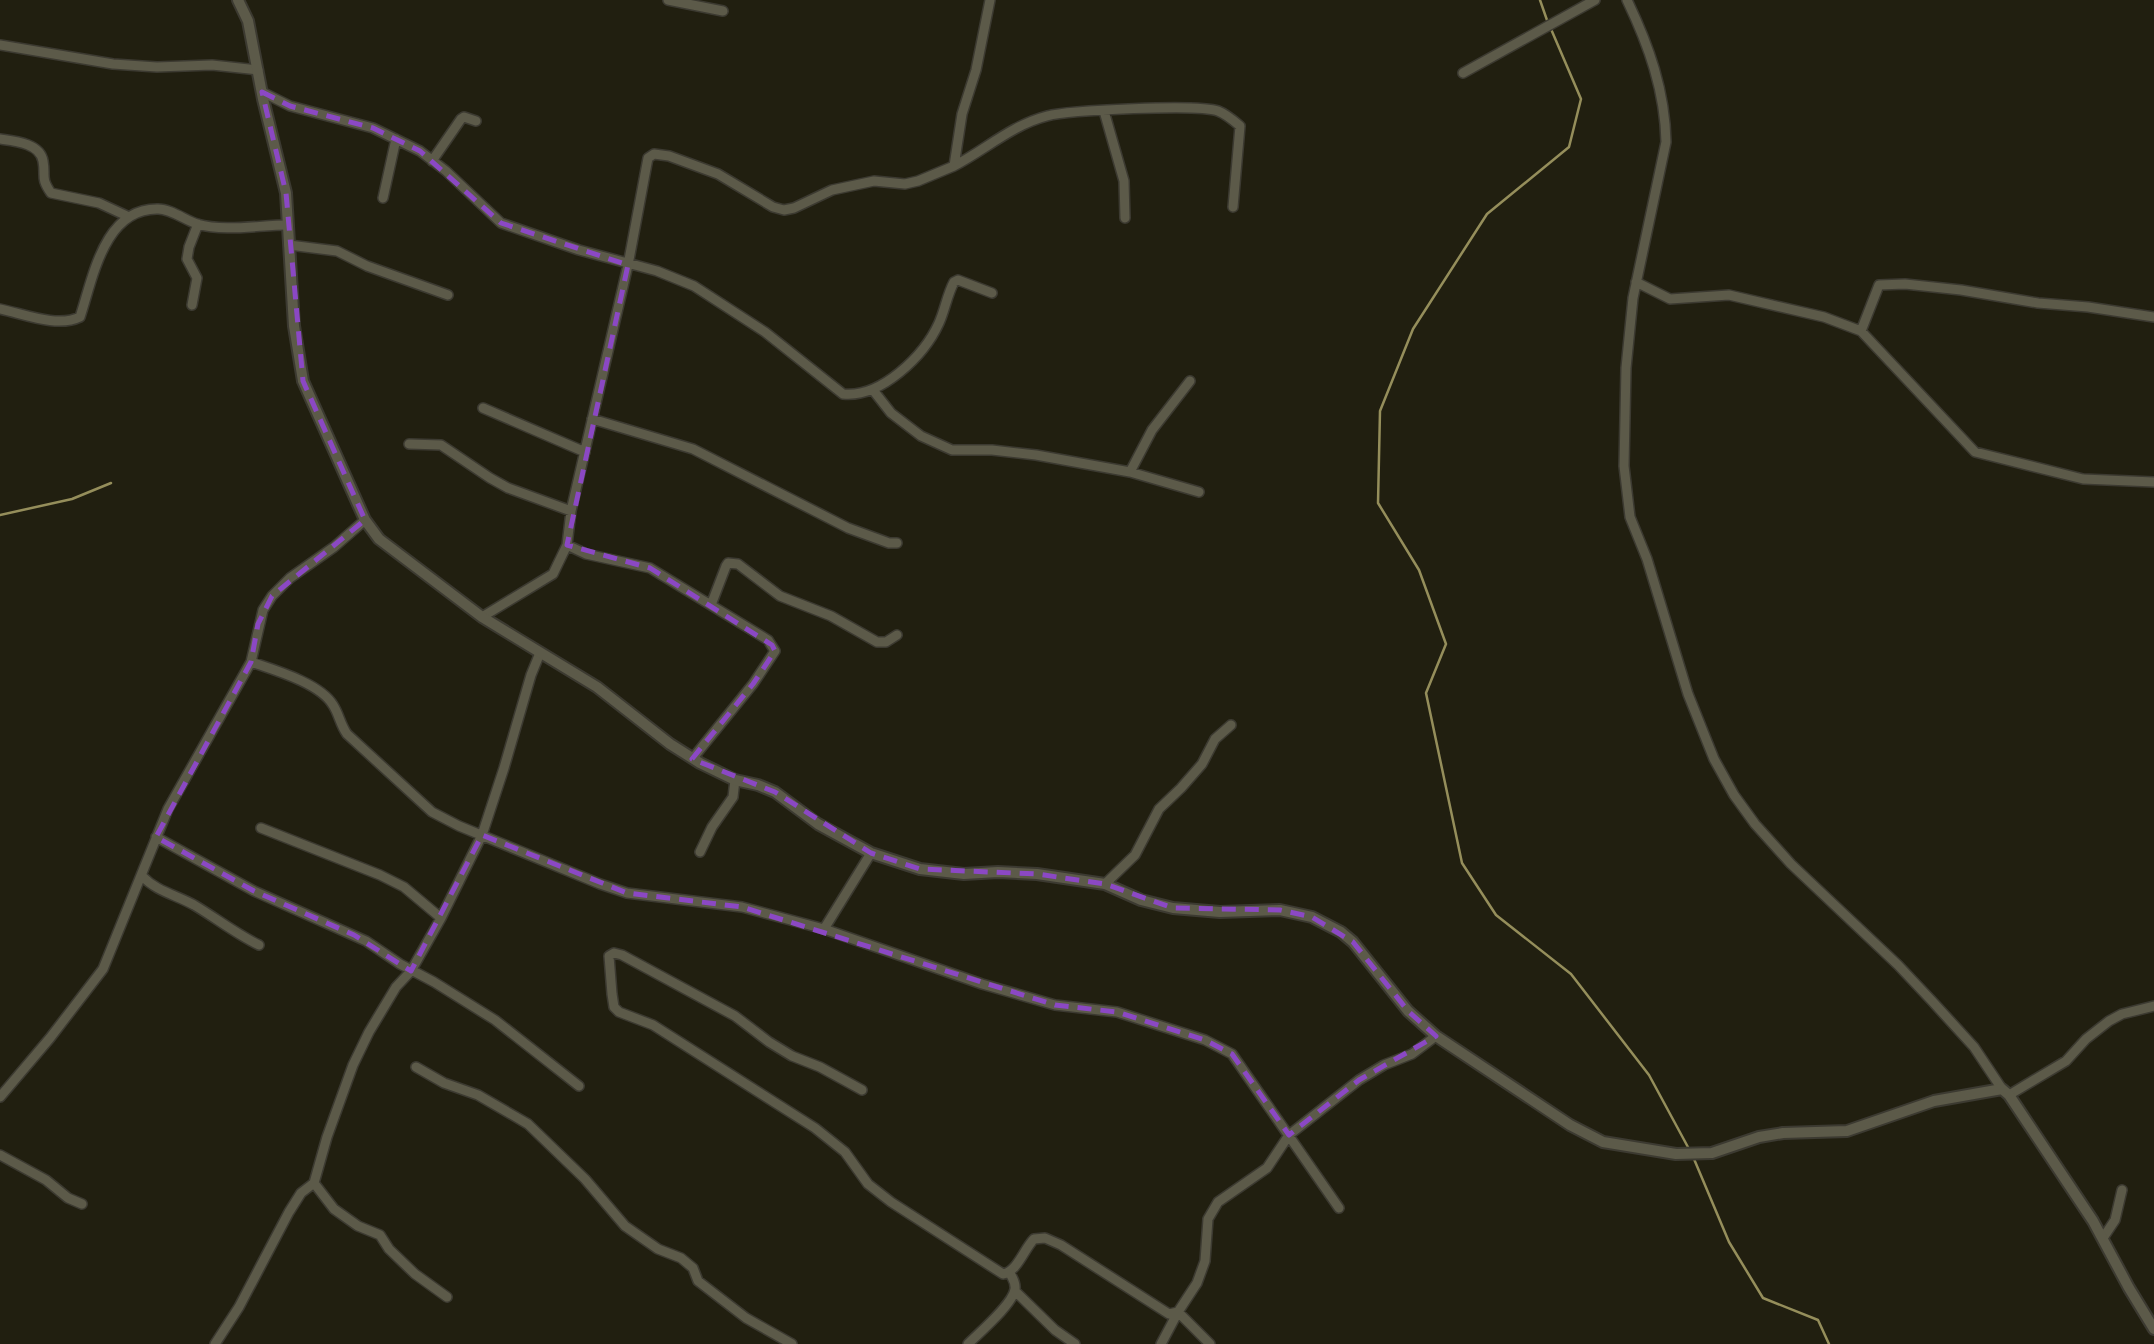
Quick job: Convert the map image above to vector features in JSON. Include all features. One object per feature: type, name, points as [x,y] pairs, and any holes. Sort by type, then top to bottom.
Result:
[{"type":"street","points":[[237,0],[248,21],[286,193],[294,326],[303,381],[365,520],[379,539],[482,617],[597,687],[670,744],[735,780],[775,792],[827,829],[871,853],[940,873],[1037,874],[1105,884],[1141,900],[1172,908],[1220,912],[1280,910],[1312,916],[1353,942],[1408,1011],[1436,1036],[1570,1125],[1597,1140],[1676,1154],[1712,1153],[1759,1137],[1783,1133],[1847,1131],[1934,1101],[2005,1092],[2066,1061],[2086,1039],[2109,1021],[2122,1014],[2154,1006]]},
{"type":"street","points":[[668,0],[723,11]]},
{"type":"street","points":[[954,166],[962,114],[976,70],[990,0]]},
{"type":"street","points":[[1463,73],[1595,0]]},
{"type":"street","points":[[1627,0],[1657,73],[1665,117],[1662,165],[1636,282],[1626,368],[1624,466],[1630,517],[1647,559],[1704,740],[1734,795],[1773,846],[1898,965],[1974,1047],[2103,1238],[2154,1329]]},
{"type":"street","points":[[0,45],[113,64],[157,67],[212,65],[258,70]]},
{"type":"street","points":[[262,92],[290,106],[361,124],[396,139],[432,161],[501,223],[628,265],[657,271],[694,286],[765,332],[843,394],[857,395],[873,390],[908,367],[938,324],[954,282],[957,280],[992,293]]},
{"type":"street","points":[[482,617],[547,580],[558,566],[567,545],[571,511],[628,265],[648,158],[654,154],[669,156],[718,174],[773,207],[784,210],[832,190],[874,181],[905,184],[918,181],[972,157],[1003,135],[1048,115],[1199,108],[1216,110],[1240,126],[1233,206]]},
{"type":"street","points":[[1104,111],[1124,181],[1125,218]]},
{"type":"street","points":[[432,161],[461,119],[464,117],[476,121]]},
{"type":"street","points":[[0,139],[17,141],[41,154],[44,163],[43,180],[51,193],[99,203],[127,216]]},
{"type":"street","points":[[383,198],[396,139]]},
{"type":"street","points":[[0,309],[56,321],[71,322],[80,317],[100,257],[114,230],[127,216],[160,208],[198,225],[288,225]]},
{"type":"street","points":[[192,305],[197,278],[187,259],[198,225]]},
{"type":"street","points":[[289,245],[337,251],[367,266],[449,295]]},
{"type":"street","points":[[1636,282],[1670,299],[1729,295],[1824,317],[1861,331],[1975,452],[2083,479],[2154,482]]},
{"type":"street","points":[[1861,331],[1879,285],[1905,284],[1961,290],[2038,303],[2154,317]]},
{"type":"street","points":[[1130,472],[1152,430],[1190,381]]},
{"type":"street","points":[[873,390],[891,413],[921,436],[952,450],[1036,454],[1130,472],[1199,492]]},
{"type":"street","points":[[483,408],[585,452]]},
{"type":"street","points":[[592,419],[693,449],[848,528],[888,542],[897,542]]},
{"type":"street","points":[[409,444],[441,445],[489,478],[571,511]]},
{"type":"street","points":[[0,1097],[103,969],[156,837],[178,790],[221,719],[251,662],[258,624],[272,596],[290,578],[334,547],[365,520]]},
{"type":"street","points":[[567,545],[586,554],[650,568],[768,639],[775,652],[754,684],[693,758]]},
{"type":"street","points":[[711,604],[726,566],[732,563],[780,596],[831,616],[877,642],[886,642],[897,635]]},
{"type":"street","points":[[215,1344],[239,1307],[289,1212],[301,1193],[314,1183],[353,1065],[369,1032],[397,987],[411,971],[441,918],[482,835],[540,653]]},
{"type":"street","points":[[251,662],[297,679],[326,697],[333,704],[340,725],[347,734],[432,812],[459,826],[627,893],[742,907],[824,929],[970,980],[1043,1002],[1117,1012],[1205,1040],[1232,1054],[1339,1208]]},
{"type":"street","points":[[1105,884],[1135,855],[1159,809],[1202,764],[1215,739],[1231,725]]},
{"type":"street","points":[[700,852],[712,827],[733,797],[735,780]]},
{"type":"street","points":[[261,828],[404,887],[441,918]]},
{"type":"street","points":[[156,837],[254,891],[355,935],[495,1020],[579,1086]]},
{"type":"street","points":[[824,929],[871,853]]},
{"type":"street","points":[[142,876],[157,888],[192,904],[240,936],[259,945]]},
{"type":"street","points":[[862,1090],[820,1067],[792,1056],[690,990],[622,956],[614,953],[609,956],[614,1007],[619,1012],[645,1021],[815,1128],[845,1152],[868,1184],[891,1202],[1003,1274],[1010,1273],[1034,1239],[1045,1238],[1061,1245],[1169,1314],[1178,1312]]},
{"type":"street","points":[[1161,1344],[1197,1283],[1205,1261],[1208,1219],[1218,1202],[1267,1168],[1289,1135],[1359,1080],[1384,1065],[1412,1054],[1436,1036]]},
{"type":"street","points":[[416,1067],[444,1083],[487,1100],[528,1124],[585,1179],[625,1226],[658,1249],[681,1258],[693,1268],[698,1281],[746,1318],[792,1344]]},
{"type":"street","points":[[0,1155],[46,1180],[68,1198],[82,1204]]},
{"type":"street","points":[[314,1183],[334,1209],[358,1226],[380,1235],[415,1274],[447,1297]]},
{"type":"street","points":[[2103,1238],[2115,1220],[2122,1190]]},
{"type":"street","points":[[968,1344],[1009,1302],[1015,1291],[1015,1282],[1010,1273]]},
{"type":"street","points":[[1015,1291],[1055,1330],[1075,1344]]},
{"type":"street","points":[[1178,1312],[1210,1344]]},
{"type":"highlighted area","points":[[262,92],[290,106],[373,128],[420,151],[501,223],[628,265],[567,545],[650,568],[772,645],[775,651],[753,684],[692,759],[775,792],[871,853],[920,869],[1037,874],[1105,884],[1173,908],[1280,910],[1312,917],[1353,942],[1408,1011],[1436,1036],[1359,1080],[1289,1135],[1232,1054],[1205,1040],[1117,1012],[1055,1005],[742,907],[627,893],[482,835],[411,971],[354,935],[254,891],[156,837],[251,662],[258,624],[272,596],[365,520],[303,381],[286,193]]},
{"type":"waterway","points":[[1540,0],[1548,23]]},
{"type":"waterway","points":[[1551,29],[1581,99],[1569,147],[1487,214],[1413,329],[1380,411],[1378,503],[1419,570],[1446,644],[1426,693],[1462,863],[1496,915],[1571,974],[1649,1075],[1689,1149]]},
{"type":"waterway","points":[[0,515],[72,499],[111,483]]},
{"type":"waterway","points":[[1694,1159],[1729,1242],[1763,1298],[1818,1320],[1829,1344]]}]
